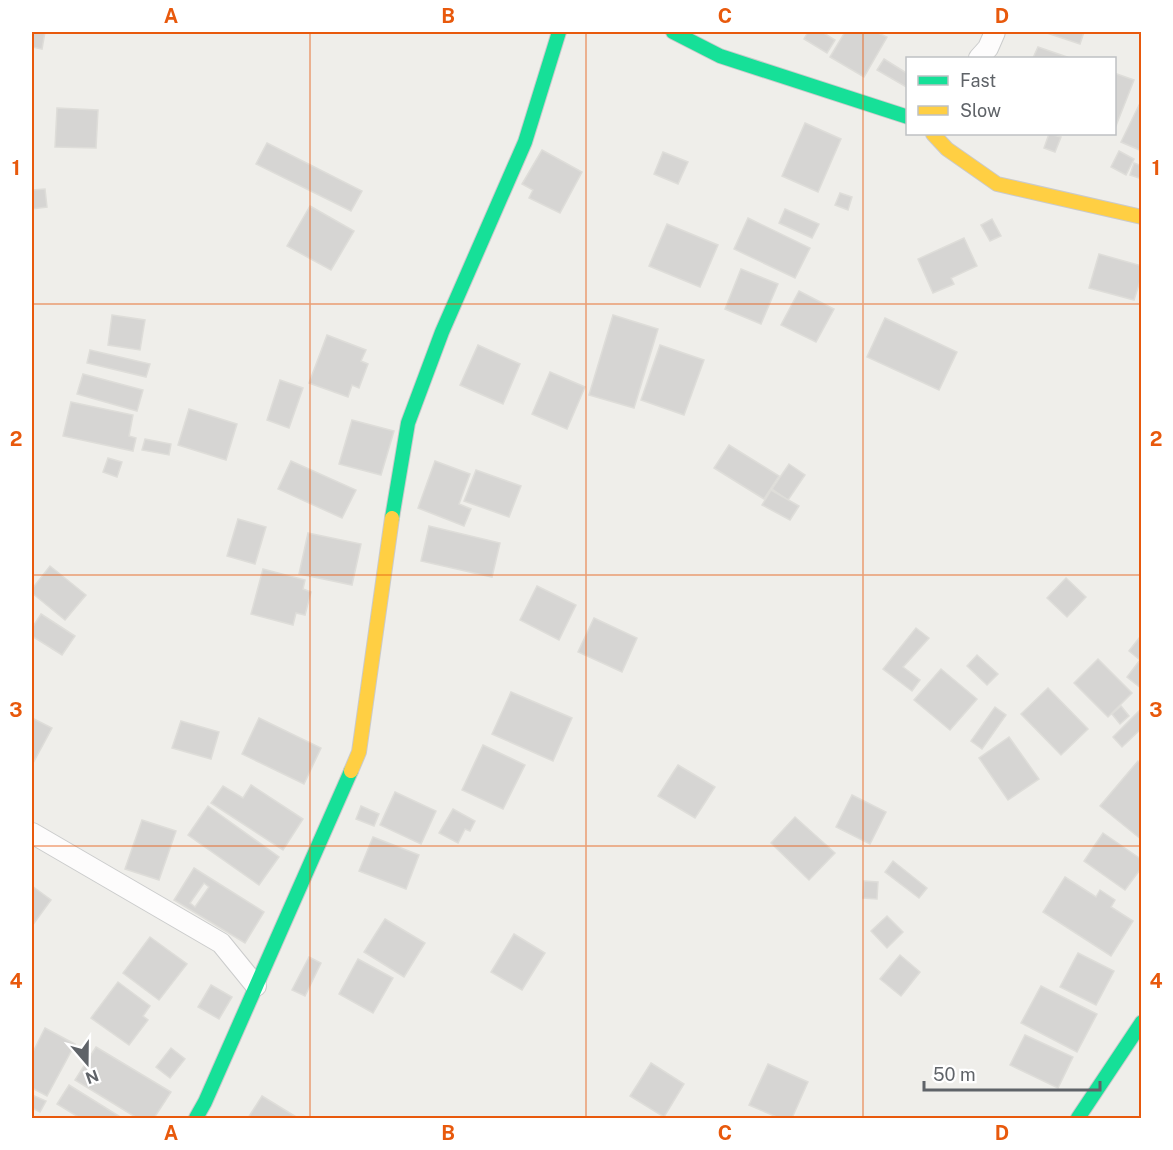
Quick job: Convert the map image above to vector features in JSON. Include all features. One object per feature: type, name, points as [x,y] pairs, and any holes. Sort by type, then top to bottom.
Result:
[{"type":"street","points":[[195,1119],[205,1102],[359,752],[389,537],[408,423],[442,332],[525,142],[559,32]]},
{"type":"street","points":[[673,32],[720,56],[906,116]]},
{"type":"street","points":[[980,57],[988,48],[995,32]]},
{"type":"street","points":[[934,135],[947,149],[997,184],[1142,217]]},
{"type":"street","points":[[32,833],[221,943],[256,986]]},
{"type":"street","points":[[1078,1119],[1142,1022]]},
{"type":"building","points":[[32,32],[45,32],[42,49],[32,47]]},
{"type":"building","points":[[808,32],[822,32],[835,40],[827,53],[804,39]]},
{"type":"building","points":[[845,32],[876,32],[887,37],[864,77],[830,57]]},
{"type":"building","points":[[1044,32],[1084,32],[1080,44]]},
{"type":"building","points":[[1038,47],[1067,57],[1033,57]]},
{"type":"building","points":[[884,59],[906,73],[906,87],[877,70]]},
{"type":"building","points":[[1116,74],[1134,80],[1116,126]]},
{"type":"building","points":[[1142,99],[1142,151],[1121,142]]},
{"type":"building","points":[[57,108],[98,110],[96,148],[55,147]]},
{"type":"building","points":[[805,123],[841,139],[818,192],[782,176]]},
{"type":"building","points":[[1049,135],[1061,137],[1055,152],[1044,148]]},
{"type":"building","points":[[267,143],[362,191],[351,211],[256,164]]},
{"type":"building","points":[[542,150],[582,172],[560,213],[529,198],[533,190],[522,184]]},
{"type":"building","points":[[1119,151],[1134,159],[1126,175],[1111,167]]},
{"type":"building","points":[[663,152],[688,162],[678,184],[654,174]]},
{"type":"building","points":[[1134,163],[1142,166],[1142,179],[1130,175]]},
{"type":"building","points":[[45,189],[47,207],[32,209],[32,190]]},
{"type":"building","points":[[840,193],[852,197],[848,210],[835,205]]},
{"type":"building","points":[[310,206],[354,231],[331,270],[287,246]]},
{"type":"building","points":[[785,209],[819,224],[812,238],[779,223]]},
{"type":"building","points":[[748,218],[810,248],[795,278],[734,249]]},
{"type":"building","points":[[992,219],[1001,236],[990,241],[981,225]]},
{"type":"building","points":[[667,224],[718,245],[700,287],[649,266]]},
{"type":"building","points":[[964,238],[977,266],[951,278],[954,284],[933,293],[918,259]]},
{"type":"building","points":[[1099,254],[1142,266],[1142,275],[1134,300],[1089,288]]},
{"type":"building","points":[[741,269],[778,284],[761,324],[725,309]]},
{"type":"building","points":[[799,291],[834,309],[816,342],[781,325]]},
{"type":"building","points":[[112,315],[145,320],[140,350],[108,345]]},
{"type":"building","points":[[613,315],[658,329],[634,408],[589,395]]},
{"type":"building","points":[[885,318],[957,352],[939,390],[867,357]]},
{"type":"building","points":[[327,335],[366,350],[361,361],[368,364],[359,388],[352,385],[348,397],[309,383]]},
{"type":"building","points":[[478,345],[520,364],[503,404],[460,385]]},
{"type":"building","points":[[660,345],[704,360],[684,415],[641,400]]},
{"type":"building","points":[[90,350],[150,364],[146,377],[87,363]]},
{"type":"building","points":[[550,372],[585,387],[567,429],[532,414]]},
{"type":"building","points":[[83,374],[143,390],[137,411],[77,394]]},
{"type":"building","points":[[280,380],[303,388],[289,428],[267,420]]},
{"type":"building","points":[[71,402],[133,415],[129,436],[136,438],[133,451],[63,436]]},
{"type":"building","points":[[189,409],[237,424],[226,460],[178,445]]},
{"type":"building","points":[[352,420],[394,431],[381,475],[339,464]]},
{"type":"building","points":[[145,439],[171,444],[169,455],[142,450]]},
{"type":"building","points":[[729,445],[779,476],[764,499],[714,468]]},
{"type":"building","points":[[108,458],[122,462],[117,477],[103,472]]},
{"type":"building","points":[[291,461],[356,490],[342,518],[278,489]]},
{"type":"building","points":[[435,461],[470,474],[459,504],[471,509],[464,526],[418,508]]},
{"type":"building","points":[[789,464],[805,475],[788,500],[772,489]]},
{"type":"building","points":[[476,470],[521,486],[509,517],[464,501]]},
{"type":"building","points":[[771,490],[799,506],[790,520],[762,505]]},
{"type":"building","points":[[238,519],[266,527],[255,564],[227,556]]},
{"type":"building","points":[[429,526],[500,543],[492,577],[421,561]]},
{"type":"building","points":[[308,533],[361,544],[352,585],[299,574]]},
{"type":"building","points":[[50,566],[86,595],[65,620],[32,593],[32,589]]},
{"type":"building","points":[[263,569],[305,580],[303,589],[311,592],[305,615],[296,613],[293,625],[251,614]]},
{"type":"building","points":[[1066,578],[1086,597],[1067,617],[1047,598]]},
{"type":"building","points":[[537,586],[576,605],[559,640],[520,620]]},
{"type":"building","points":[[41,614],[75,636],[62,655],[32,636],[32,628]]},
{"type":"building","points":[[594,618],[637,638],[622,672],[578,652]]},
{"type":"building","points":[[916,628],[929,638],[903,667],[920,680],[912,691],[883,669]]},
{"type":"building","points":[[1140,637],[1142,639],[1142,689],[1127,677],[1140,660],[1129,651]]},
{"type":"building","points":[[977,655],[998,674],[987,685],[967,666]]},
{"type":"building","points":[[1098,659],[1132,693],[1108,717],[1074,683]]},
{"type":"building","points":[[941,669],[977,699],[950,730],[914,700]]},
{"type":"building","points":[[1048,688],[1088,729],[1061,755],[1021,714]]},
{"type":"building","points":[[511,692],[572,718],[553,761],[492,734]]},
{"type":"building","points":[[1121,706],[1129,716],[1120,724],[1112,714]]},
{"type":"building","points":[[995,707],[1006,715],[982,749],[971,741]]},
{"type":"building","points":[[1139,711],[1142,713],[1142,728],[1122,747],[1113,737]]},
{"type":"building","points":[[32,718],[52,728],[32,765]]},
{"type":"building","points":[[259,718],[321,748],[304,784],[242,754]]},
{"type":"building","points":[[181,721],[219,732],[211,759],[172,748]]},
{"type":"building","points":[[1009,737],[1039,779],[1008,800],[979,758]]},
{"type":"building","points":[[483,745],[525,765],[503,809],[462,790]]},
{"type":"building","points":[[1138,761],[1142,764],[1142,840],[1100,806]]},
{"type":"building","points":[[678,765],[715,787],[695,818],[658,796]]},
{"type":"building","points":[[251,785],[303,819],[283,850],[211,803],[223,786],[243,798]]},
{"type":"building","points":[[395,792],[436,811],[421,844],[380,825]]},
{"type":"building","points":[[852,795],[886,812],[870,844],[836,827]]},
{"type":"building","points":[[208,806],[279,857],[259,885],[188,835]]},
{"type":"building","points":[[361,806],[379,814],[374,826],[356,819]]},
{"type":"building","points":[[453,809],[475,821],[470,831],[465,829],[458,843],[439,833]]},
{"type":"building","points":[[795,817],[835,853],[809,880],[771,843]]},
{"type":"building","points":[[142,820],[176,831],[159,880],[125,869]]},
{"type":"building","points":[[1103,833],[1142,860],[1142,867],[1125,890],[1084,861]]},
{"type":"building","points":[[373,837],[419,855],[406,889],[359,871]]},
{"type":"building","points":[[893,861],[927,888],[919,898],[885,872]]},
{"type":"building","points":[[194,868],[264,912],[245,943],[174,900]],"holes":[[[204,883],[209,887],[195,907],[190,903]]]},
{"type":"building","points":[[1065,877],[1096,897],[1100,890],[1115,900],[1111,907],[1133,921],[1111,956],[1043,912]]},
{"type":"building","points":[[864,881],[878,882],[877,899],[863,898]]},
{"type":"building","points":[[32,886],[51,900],[32,926]]},
{"type":"building","points":[[887,916],[903,932],[887,948],[871,931]]},
{"type":"building","points":[[385,919],[425,943],[404,977],[364,952]]},
{"type":"building","points":[[514,934],[545,953],[522,990],[491,972]]},
{"type":"building","points":[[150,937],[187,964],[159,1000],[123,973]]},
{"type":"building","points":[[1078,953],[1114,971],[1096,1005],[1060,987]]},
{"type":"building","points":[[900,955],[920,972],[901,996],[880,979]]},
{"type":"building","points":[[309,957],[321,963],[305,996],[292,990]]},
{"type":"building","points":[[358,959],[393,978],[373,1013],[339,994]]},
{"type":"building","points":[[118,982],[150,1006],[143,1016],[148,1020],[129,1045],[91,1018]]},
{"type":"building","points":[[211,985],[232,997],[219,1019],[198,1007]]},
{"type":"building","points":[[1041,986],[1097,1014],[1077,1052],[1021,1023]]},
{"type":"building","points":[[45,1028],[75,1044],[47,1096],[32,1088],[32,1054]]},
{"type":"building","points":[[1025,1035],[1073,1057],[1058,1088],[1010,1065]]},
{"type":"building","points":[[96,1047],[171,1092],[154,1118],[137,1118],[75,1080]]},
{"type":"building","points":[[171,1048],[185,1059],[170,1078],[156,1067]]},
{"type":"building","points":[[651,1063],[684,1084],[664,1117],[630,1096]]},
{"type":"building","points":[[768,1064],[808,1082],[792,1118],[779,1118],[749,1105]]},
{"type":"building","points":[[69,1085],[122,1118],[80,1118],[57,1104]]},
{"type":"building","points":[[32,1095],[46,1101],[40,1112],[32,1108]]},
{"type":"building","points":[[262,1096],[298,1118],[248,1118]]},
{"type":"traffic: fast","points":[[392,518],[408,423],[442,332],[525,142],[559,32]]},
{"type":"traffic: fast","points":[[673,32],[720,56],[906,116]]},
{"type":"traffic: fast","points":[[196,1118],[351,771]]},
{"type":"traffic: fast","points":[[1078,1118],[1142,1022]]},
{"type":"traffic: slow","points":[[934,135],[947,149],[997,184],[1142,217]]},
{"type":"traffic: slow","points":[[351,771],[359,752],[392,518]]}]
